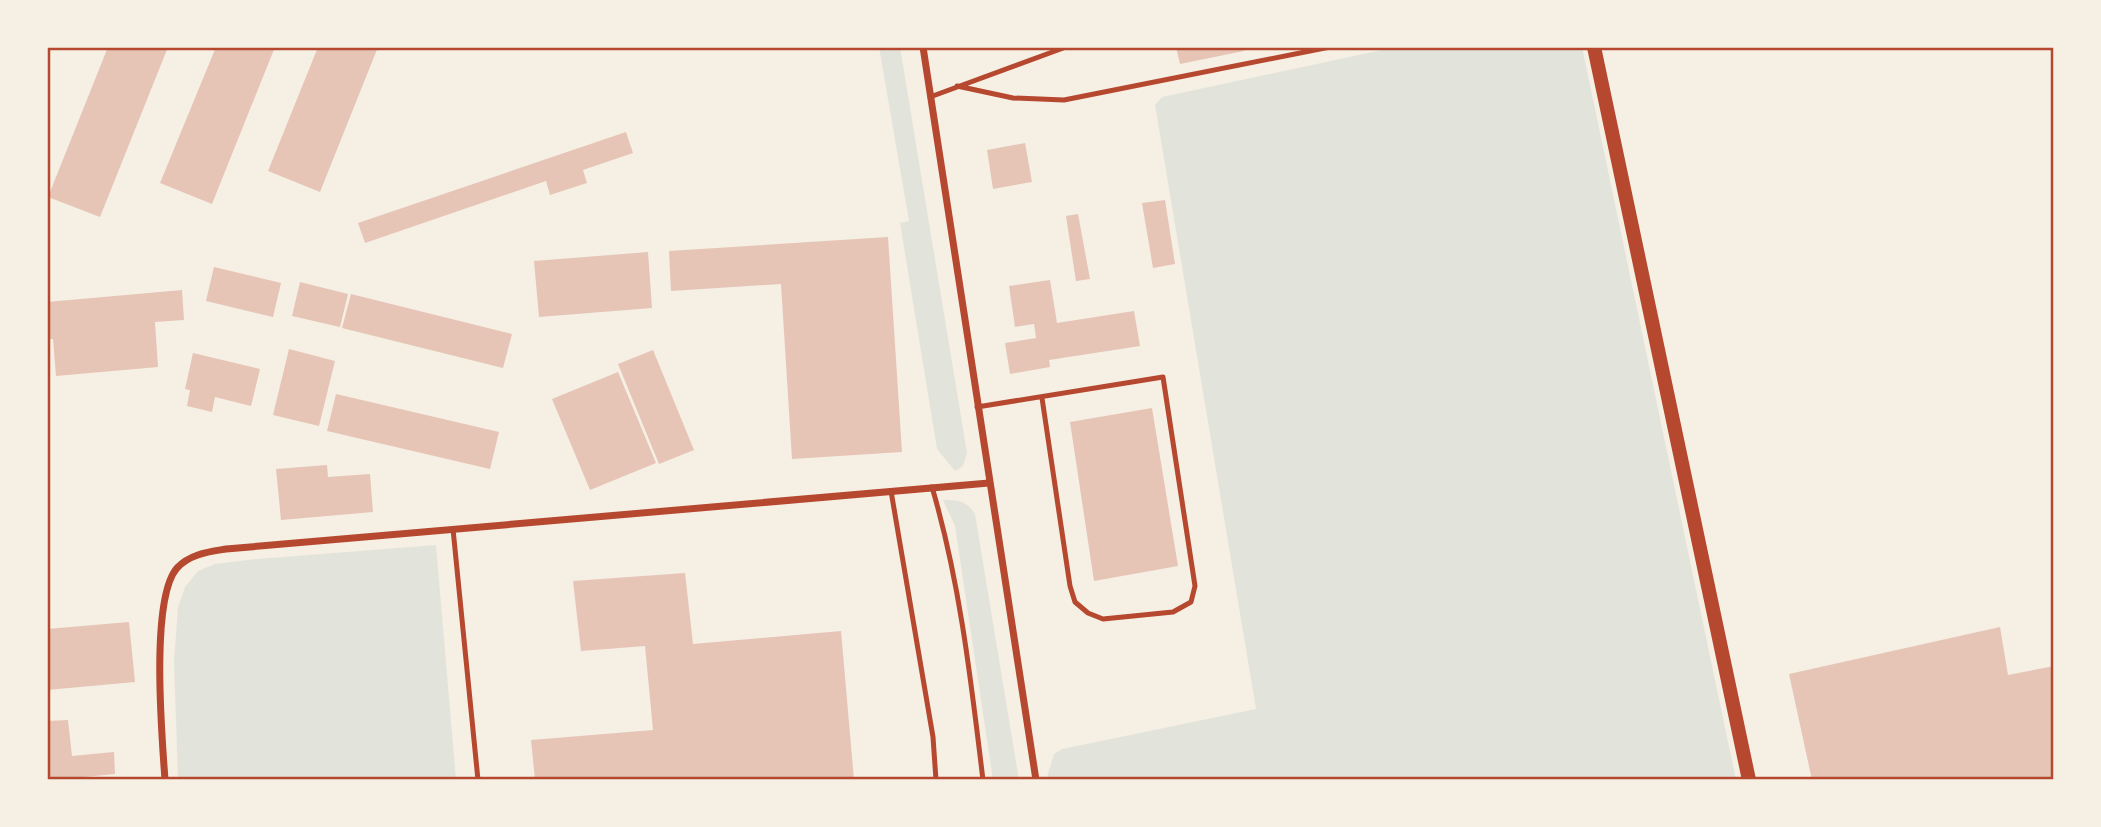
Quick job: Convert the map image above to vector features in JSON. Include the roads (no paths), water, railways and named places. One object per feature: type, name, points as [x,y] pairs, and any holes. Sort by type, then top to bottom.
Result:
[{"type":"main road","points":[[1594,47],[1749,780]]},
{"type":"street","points":[[923,47],[1035,780]]},
{"type":"street","points":[[165,780],[159,677],[165,590],[177,569],[197,554],[226,548],[989,482]]},
{"type":"lane","points":[[930,97],[1066,47]]},
{"type":"lane","points":[[957,86],[1013,97],[1065,100],[1330,47]]},
{"type":"lane","points":[[977,407],[1163,377],[1195,586],[1191,602],[1173,612],[1103,619],[1088,613],[1075,602],[1070,586],[1042,398]]},
{"type":"lane","points":[[932,487],[947,538],[960,608],[983,780]]},
{"type":"lane","points":[[891,491],[933,737],[936,780]]},
{"type":"lane","points":[[453,529],[478,780]]}]
